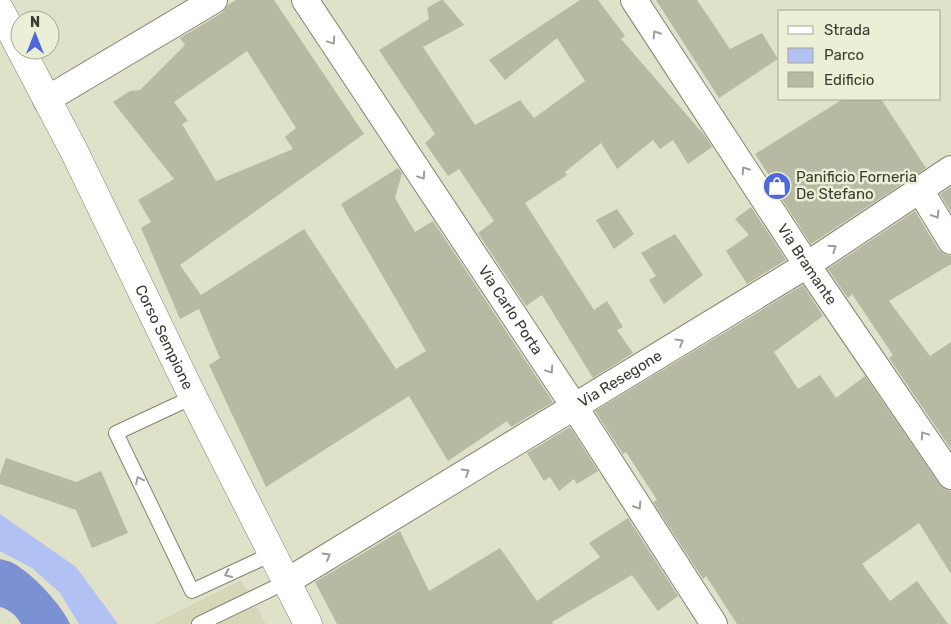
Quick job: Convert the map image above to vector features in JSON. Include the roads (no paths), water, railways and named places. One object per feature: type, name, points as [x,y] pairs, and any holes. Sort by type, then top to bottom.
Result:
[{"type":"main road","name":"Corso Sempione","points":[[0,10],[10,30]]},
{"type":"main road","name":"Corso Sempione","points":[[26,60],[74,151],[193,397],[308,624]]},
{"type":"street","points":[[46,100],[214,0]]},
{"type":"street","name":"Via Carlo Porta","points":[[305,0],[574,406],[714,624]]},
{"type":"street","name":"Via Bramante","points":[[634,0],[807,265],[951,476]]},
{"type":"street","name":"Via Resegone","points":[[286,582],[807,265],[951,169]]},
{"type":"street","points":[[920,190],[951,241]]},
{"type":"lane","points":[[193,397],[116,433],[192,591],[272,554]]},
{"type":"lane","points":[[199,624],[286,582]]},
{"type":"place","name":"Panificio Forneria De Stefano","points":[[777,186]]}]
